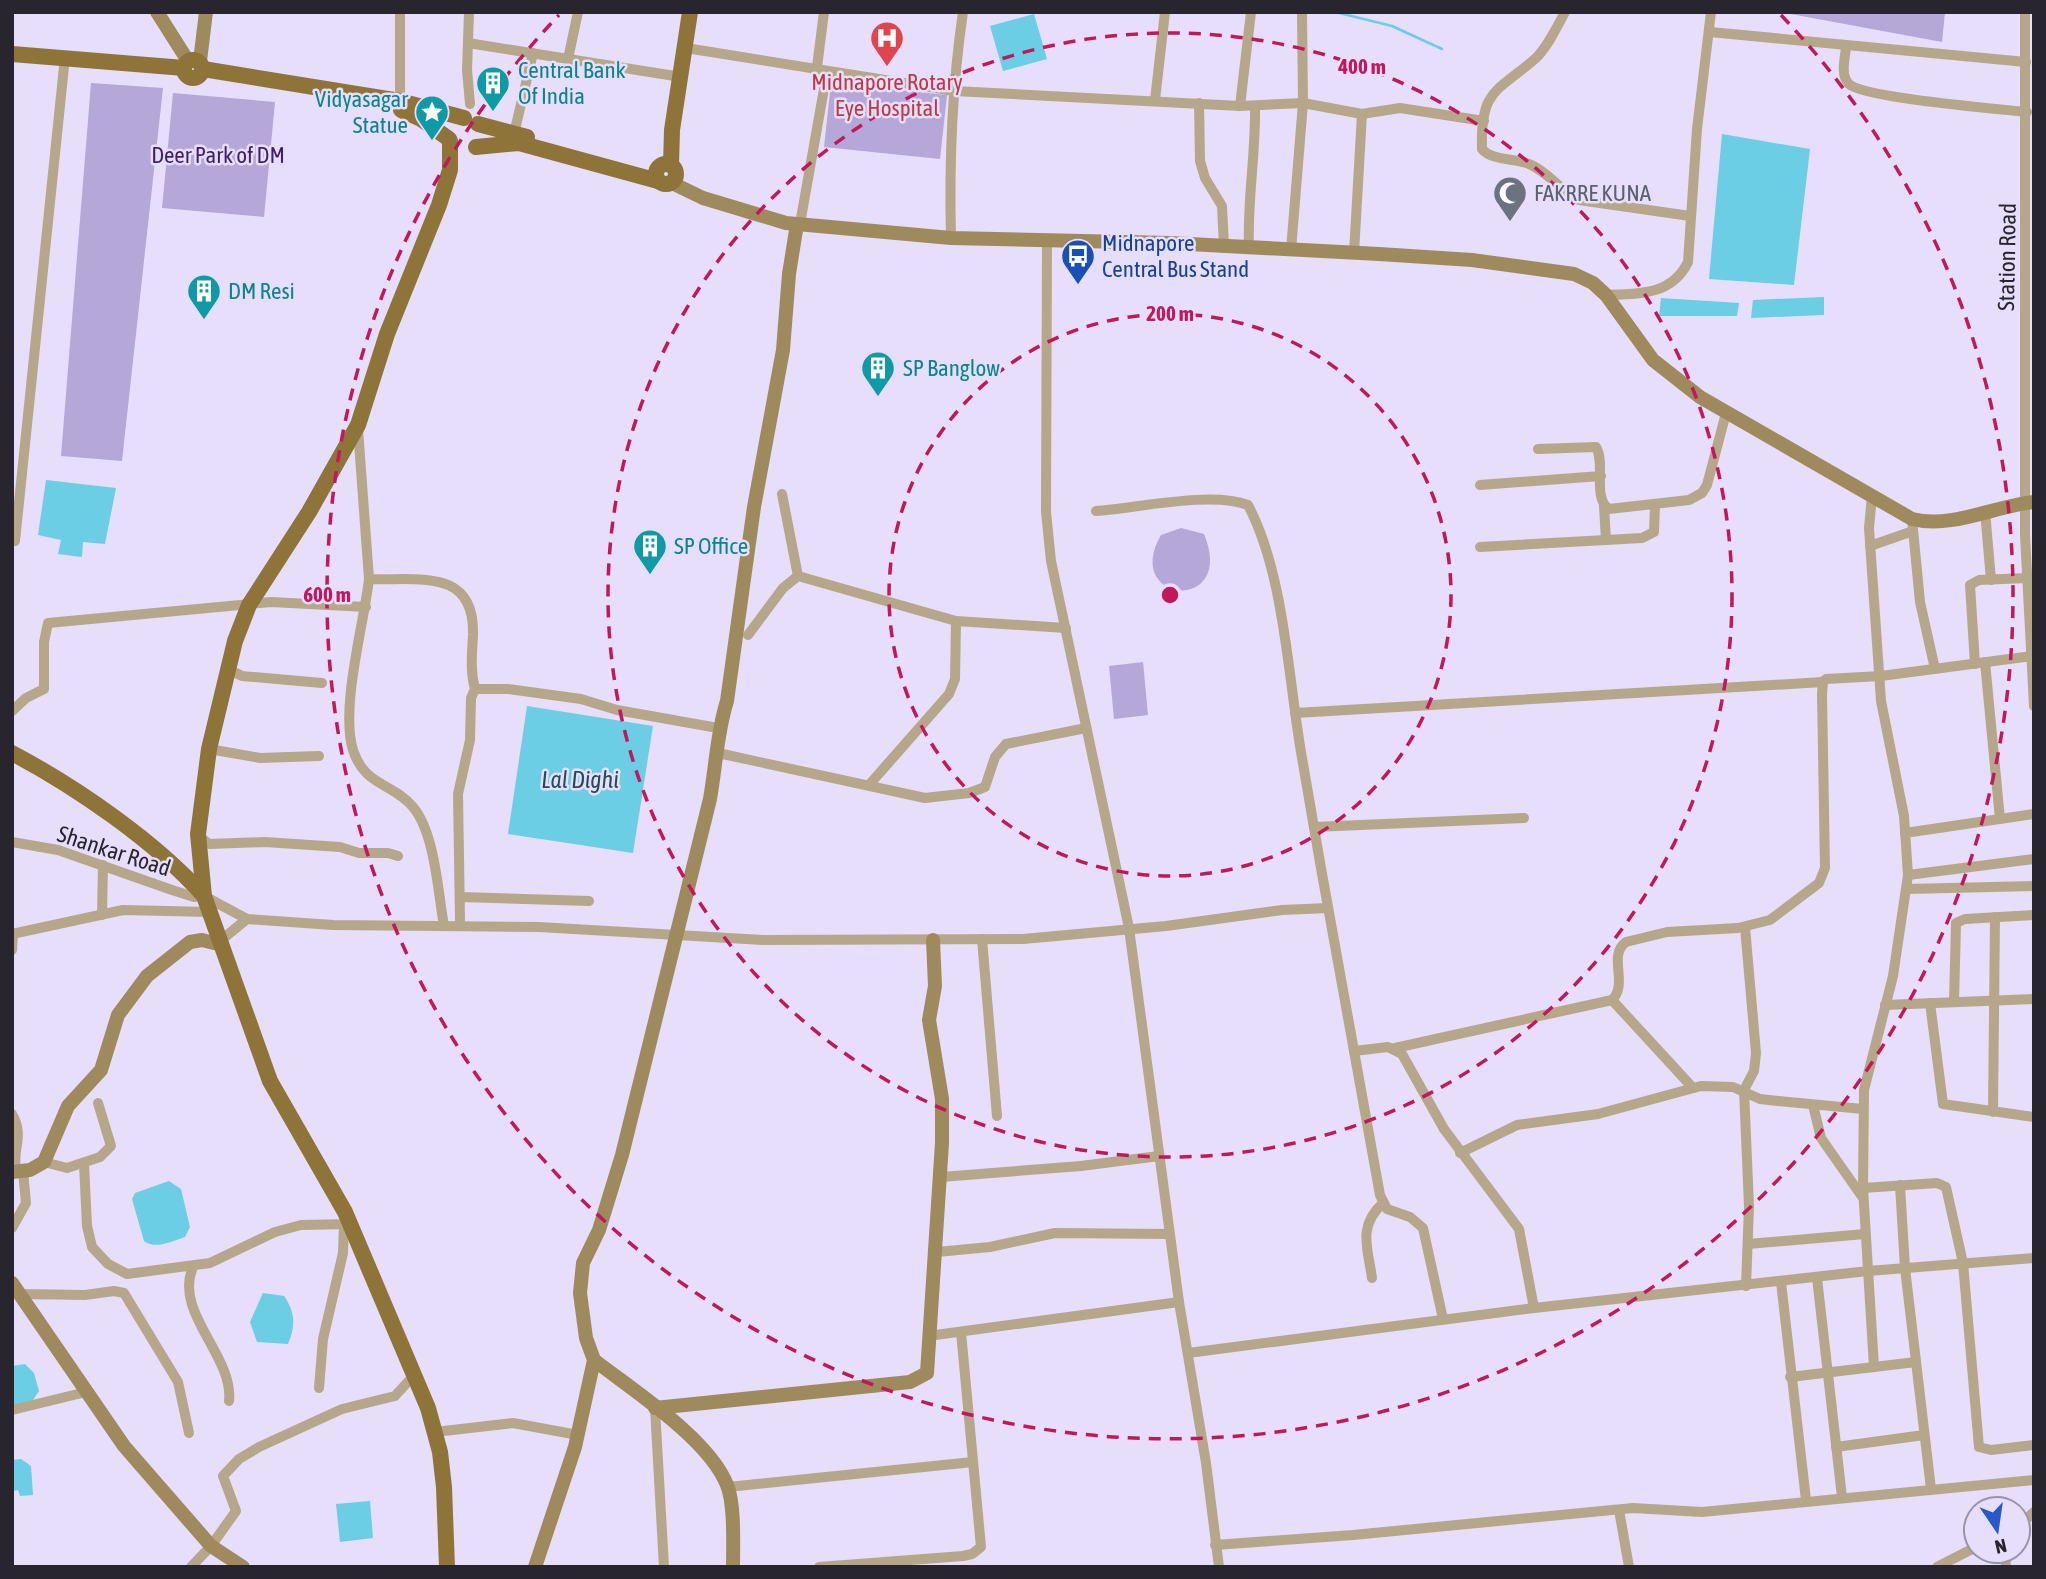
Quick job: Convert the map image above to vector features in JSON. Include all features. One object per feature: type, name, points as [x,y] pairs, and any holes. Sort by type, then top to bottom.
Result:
[{"type":"main road","points":[[663,173],[690,12]]},
{"type":"main road","points":[[12,54],[64,61],[193,69],[400,101],[471,116],[514,134],[663,173]]},
{"type":"main road","points":[[193,69],[389,107],[421,119],[450,140],[454,147],[473,149],[519,144],[663,173]]},
{"type":"main road","points":[[204,896],[198,834],[209,749],[235,641],[249,605],[294,536],[358,425],[387,334],[450,170],[451,126],[471,116]]},
{"type":"main road","points":[[450,170],[473,149],[482,136],[471,116]]},
{"type":"main road","points":[[12,753],[63,780],[94,803],[189,879],[204,896],[270,1082],[290,1121],[326,1174],[415,1374],[435,1432],[444,1487],[447,1567]]},
{"type":"street","points":[[157,12],[193,69]]},
{"type":"street","points":[[193,69],[206,12]]},
{"type":"street","points":[[400,12],[400,101]]},
{"type":"street","points":[[469,12],[471,116]]},
{"type":"street","points":[[568,59],[578,12]]},
{"type":"street","points":[[817,68],[824,12]]},
{"type":"street","points":[[951,238],[950,163],[954,91],[963,12]]},
{"type":"street","points":[[1155,100],[1165,12]]},
{"type":"street","points":[[1240,106],[1251,12]]},
{"type":"street","points":[[1291,250],[1304,103],[1303,12]]},
{"type":"street","points":[[1565,12],[1537,57],[1491,93],[1482,144],[1485,152],[1537,168],[1570,196],[1589,202],[1690,216]]},
{"type":"street","points":[[1606,295],[1666,287],[1680,278],[1689,262],[1699,101],[1711,12]]},
{"type":"street","name":"Station Road","points":[[2025,12],[2030,502],[2027,578],[2034,706]]},
{"type":"street","points":[[1710,32],[2026,62]]},
{"type":"street","points":[[468,43],[681,77]]},
{"type":"street","points":[[1846,47],[1844,70],[1846,80],[1852,87],[1896,97],[2027,112]]},
{"type":"street","points":[[686,48],[954,91],[1240,106],[1304,103],[1362,114],[1400,108],[1485,121]]},
{"type":"street","points":[[514,134],[533,53]]},
{"type":"street","points":[[15,541],[64,61]]},
{"type":"street","points":[[733,1567],[728,1487],[711,1455],[594,1360],[586,1338],[580,1293],[583,1264],[599,1230],[622,1155],[678,934],[718,753],[718,729],[727,701],[754,507],[783,350],[799,224],[827,72]]},
{"type":"street","points":[[1199,103],[1200,161],[1205,178],[1222,206],[1224,246]]},
{"type":"street","points":[[1249,247],[1249,194],[1255,155],[1255,106]]},
{"type":"street","points":[[1354,253],[1362,114]]},
{"type":"street","points":[[663,173],[703,198],[748,214],[799,224],[951,238],[1249,247],[1472,260],[1574,274],[1593,283],[1606,295],[1653,360],[1674,379],[1872,496],[1913,525],[1920,602],[1935,669]]},
{"type":"street","points":[[1047,242],[1046,512],[1051,561],[1129,929],[1169,1234],[1219,1567]]},
{"type":"street","points":[[1604,506],[1616,510],[1655,505],[1689,500],[1702,493],[1710,476],[1726,412]]},
{"type":"street","points":[[358,425],[369,579],[352,694],[352,747],[366,776],[413,807],[423,824],[444,926]]},
{"type":"street","points":[[1538,449],[1596,447],[1606,540]]},
{"type":"street","points":[[1480,485],[1601,476]]},
{"type":"street","points":[[782,495],[798,576]]},
{"type":"street","points":[[1872,496],[1870,546],[1884,724],[1905,833],[1908,875],[1899,943],[1868,1068],[1863,1109],[1863,1193],[1874,1367]]},
{"type":"street","points":[[1096,511],[1198,500],[1234,500],[1248,505],[1261,530],[1278,599],[1328,908],[1383,1203],[1366,1227],[1372,1278]]},
{"type":"street","points":[[1870,546],[1913,525],[2030,502]]},
{"type":"street","points":[[1480,547],[1649,536],[1656,526],[1655,505]]},
{"type":"street","points":[[1985,511],[1991,580]]},
{"type":"street","points":[[798,576],[956,621],[1066,628]]},
{"type":"street","points":[[748,635],[783,588],[798,576]]},
{"type":"street","points":[[369,579],[410,578],[458,589],[469,600],[473,611],[471,676],[475,689],[471,698],[470,740],[458,794],[460,920]]},
{"type":"street","points":[[2000,819],[1970,585],[1974,582],[2027,578]]},
{"type":"street","points":[[12,710],[44,689],[44,642],[48,623],[271,602],[366,607]]},
{"type":"street","points":[[869,785],[949,694],[955,679],[956,621]]},
{"type":"street","points":[[1295,713],[1823,682],[1832,677],[1881,676],[2032,656]]},
{"type":"street","points":[[230,670],[242,676],[322,683]]},
{"type":"street","points":[[1354,1051],[1395,1048],[1612,1000],[1620,988],[1618,953],[1626,942],[1667,932],[1745,928],[1770,920],[1812,889],[1823,877],[1823,682]]},
{"type":"street","points":[[475,689],[508,690],[581,699],[617,710],[718,729]]},
{"type":"street","points":[[718,753],[925,798],[969,793],[985,786],[995,757],[1006,744],[1086,727]]},
{"type":"street","points":[[209,749],[260,758],[319,756]]},
{"type":"street","points":[[1905,833],[2034,814]]},
{"type":"street","points":[[1314,827],[1524,818]]},
{"type":"street","points":[[198,834],[209,844],[265,842],[340,847],[398,856]]},
{"type":"street","name":"Shankar Road","points":[[12,842],[58,850],[194,897],[204,896],[247,919]]},
{"type":"street","points":[[1908,875],[2034,859]]},
{"type":"street","points":[[102,915],[103,864]]},
{"type":"street","points":[[1907,888],[2034,886]]},
{"type":"street","points":[[460,897],[589,901]]},
{"type":"street","points":[[44,1162],[68,1106],[101,1070],[118,1015],[130,996],[159,964],[190,942],[202,940],[221,943],[247,919],[333,925],[678,934],[763,940],[933,940],[1129,929],[1282,910],[1328,908]]},
{"type":"street","points":[[12,950],[13,934],[123,910],[211,912]]},
{"type":"street","points":[[1954,1002],[1956,923],[1965,919],[2034,915]]},
{"type":"street","points":[[1993,1112],[1997,1001],[1995,917]]},
{"type":"street","points":[[1745,928],[1756,1053],[1754,1071],[1744,1090],[1748,1244],[1746,1286]]},
{"type":"street","points":[[982,939],[997,1116]]},
{"type":"street","points":[[655,1408],[910,1382],[927,1373],[937,1252],[943,1099],[929,1020],[935,986],[933,940]]},
{"type":"street","points":[[1885,1005],[2034,999]]},
{"type":"street","points":[[1612,1000],[1693,1088]]},
{"type":"street","points":[[1930,1003],[1943,1104],[2034,1117]]},
{"type":"street","points":[[1395,1048],[1408,1062],[1460,1153],[1519,1229],[1534,1308]]},
{"type":"street","points":[[1460,1153],[1517,1125],[1598,1114],[1693,1088],[1713,1086],[1744,1090],[1760,1098],[1863,1109]]},
{"type":"street","points":[[17,1171],[44,1162],[67,1168],[100,1157],[111,1146],[98,1103]]},
{"type":"street","points":[[1813,1105],[1815,1125],[1821,1138],[1863,1193]]},
{"type":"street","points":[[12,1114],[20,1133],[14,1161],[26,1203],[12,1228]]},
{"type":"street","points":[[941,1177],[1081,1166],[1158,1156]]},
{"type":"street","points":[[84,1164],[87,1226],[92,1247],[108,1264],[127,1274],[210,1263],[275,1232],[301,1225],[347,1224],[323,1339],[319,1388]]},
{"type":"street","points":[[1863,1193],[1900,1185],[1937,1183],[1946,1186],[1963,1263],[1979,1447],[1984,1450],[2034,1445]]},
{"type":"street","points":[[1900,1185],[1905,1268],[1931,1489]]},
{"type":"street","points":[[1383,1203],[1418,1222],[1423,1228],[1443,1319]]},
{"type":"street","points":[[937,1252],[990,1247],[1055,1233],[1169,1234]]},
{"type":"street","points":[[1748,1244],[1866,1234]]},
{"type":"street","points":[[1188,1353],[1534,1308],[1868,1271],[2034,1258]]},
{"type":"street","points":[[193,1267],[187,1280],[188,1296],[230,1392],[229,1401]]},
{"type":"street","points":[[114,1291],[127,1274]]},
{"type":"street","points":[[1817,1278],[1842,1497]]},
{"type":"street","points":[[1781,1282],[1806,1500]]},
{"type":"street","points":[[16,1289],[85,1295],[114,1291],[124,1293],[177,1382],[189,1433]]},
{"type":"street","points":[[16,1289],[124,1446],[211,1546],[243,1567]]},
{"type":"street","points":[[928,1336],[1179,1301]]},
{"type":"street","points":[[819,1567],[963,1556],[978,1551],[982,1541],[961,1332]]},
{"type":"street","points":[[535,1567],[578,1435],[594,1360]]},
{"type":"street","points":[[1790,1377],[1916,1362]]},
{"type":"street","points":[[191,1567],[211,1546],[236,1511],[223,1476],[239,1459],[342,1409],[395,1396],[415,1374]]},
{"type":"street","points":[[12,1410],[86,1392]]},
{"type":"street","points":[[655,1408],[664,1567]]},
{"type":"street","points":[[435,1432],[513,1423],[578,1435]]},
{"type":"street","points":[[1836,1447],[1924,1436]]},
{"type":"street","points":[[728,1487],[972,1462]]},
{"type":"street","points":[[1215,1545],[1619,1510],[1702,1512],[2034,1480]]},
{"type":"street","points":[[1619,1510],[1629,1567]]},
{"type":"street","points":[[1937,1567],[1962,1554]]},
{"type":"green space","points":[[1780,12],[1945,12],[1942,42]]},
{"type":"green space","points":[[91,83],[163,88],[122,461],[61,456]]},
{"type":"green space","points":[[831,83],[947,95],[940,159],[824,147]]},
{"type":"green space","name":"Deer Park of DM","points":[[173,93],[275,102],[264,217],[162,208]]},
{"type":"green space","points":[[1181,528],[1204,534],[1210,560],[1206,578],[1194,588],[1180,590],[1166,586],[1155,575],[1153,558],[1161,535]]},
{"type":"green space","points":[[1143,662],[1148,715],[1114,719],[1109,666]]},
{"type":"water","points":[[1034,14],[1047,59],[1003,71],[990,26]]},
{"type":"water","points":[[1722,134],[1810,149],[1794,285],[1709,279]]},
{"type":"water","points":[[1824,297],[1824,315],[1751,318],[1753,300]]},
{"type":"water","points":[[1661,298],[1739,303],[1737,316],[1659,316]]},
{"type":"water","points":[[46,480],[116,488],[105,544],[83,542],[82,557],[58,554],[61,540],[38,535]]},
{"type":"water","name":"Lal Dighi","points":[[527,706],[653,726],[633,853],[508,834]]},
{"type":"water","points":[[169,1181],[181,1189],[190,1227],[185,1237],[164,1244],[149,1244],[144,1241],[132,1199],[135,1193]]},
{"type":"water","points":[[263,1293],[284,1296],[288,1302],[293,1319],[288,1344],[257,1342],[250,1322]]},
{"type":"water","points":[[25,1364],[34,1373],[39,1391],[33,1400],[12,1407],[12,1366]]},
{"type":"water","points":[[21,1459],[31,1466],[33,1495],[20,1496],[18,1490],[12,1491],[12,1460]]},
{"type":"water","points":[[370,1501],[373,1538],[340,1542],[336,1504]]},
{"type":"waterway","points":[[1335,12],[1392,26],[1442,49]]},
{"type":"place","name":"Midnapore Rotary Eye Hospital","points":[[887,68]]},
{"type":"place","name":"Central Bank Of India","points":[[493,113]]},
{"type":"place","name":"Vidyasagar Statue","points":[[432,142]]},
{"type":"place","name":"FAKRRE KUNA","points":[[1510,223]]},
{"type":"place","name":"Midnapore Central Bus Stand","points":[[1078,286]]},
{"type":"place","name":"DM Resi","points":[[204,321]]},
{"type":"place","name":"SP Banglow","points":[[878,398]]},
{"type":"place","name":"SP Office","points":[[650,576]]}]
